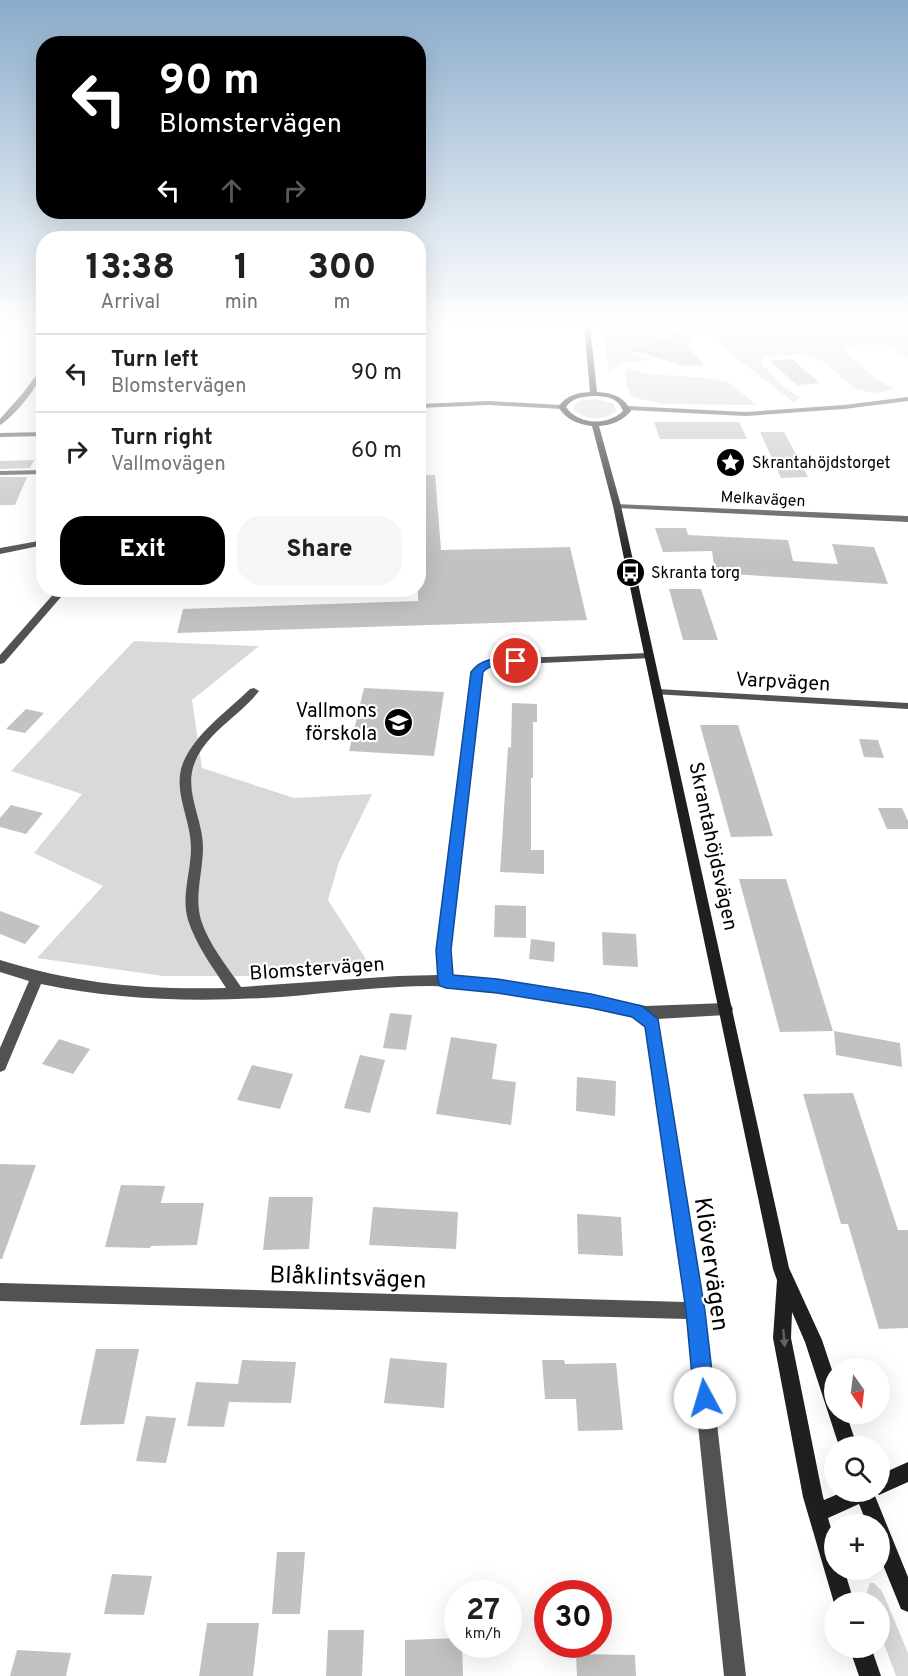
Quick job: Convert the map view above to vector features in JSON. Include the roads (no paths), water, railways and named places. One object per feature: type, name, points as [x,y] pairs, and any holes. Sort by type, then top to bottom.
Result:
[{"type":"street","points":[[0,423],[18,403]]},
{"type":"street","points":[[426,406],[484,403]]},
{"type":"street","points":[[493,403],[562,407],[566,403]]},
{"type":"street","points":[[622,403],[627,408],[746,414],[874,403]]},
{"type":"street","points":[[562,407],[565,413],[574,418],[595,423],[619,419],[626,414],[627,408]]},
{"type":"street","name":"Skrantahöjdsvägen","points":[[595,423],[617,506],[784,1280],[813,1340],[824,1374]]},
{"type":"street","points":[[0,435],[36,434]]},
{"type":"street","points":[[0,473],[36,472]]},
{"type":"street","name":"Melkavägen","points":[[617,506],[908,519]]},
{"type":"street","points":[[0,551],[36,544]]},
{"type":"street","points":[[0,661],[56,597]]},
{"type":"street","points":[[446,981],[444,950],[477,672],[482,666],[495,662],[648,656]]},
{"type":"street","points":[[237,993],[195,922],[192,892],[197,848],[185,791],[190,760],[207,736],[254,691]]},
{"type":"street","name":"Varpvägen","points":[[657,692],[908,706]]},
{"type":"street","name":"Blomstervägen","points":[[0,966],[37,978],[88,987],[146,993],[237,993],[446,981],[591,1001],[637,1011],[726,1009]]},
{"type":"street","points":[[0,1065],[37,978]]},
{"type":"street","name":"Klövervägen","points":[[637,1011],[652,1023],[695,1311],[735,1676]]},
{"type":"street","name":"Skrantahöjdsvägen","points":[[784,1280],[782,1338],[817,1513],[841,1592]]},
{"type":"street","name":"Blåklintsvägen","points":[[0,1292],[695,1311]]},
{"type":"street","points":[[890,1480],[908,1472]]},
{"type":"street","points":[[817,1513],[841,1502]]},
{"type":"street","points":[[890,1557],[908,1602]]},
{"type":"street","points":[[864,1658],[870,1676]]},
{"type":"place","name":"Skrantahöjdstorget","points":[[731,462]]},
{"type":"place","name":"Skranta torg","points":[[630,572]]},
{"type":"place","name":"Vallmons förskola","points":[[398,722]]}]
